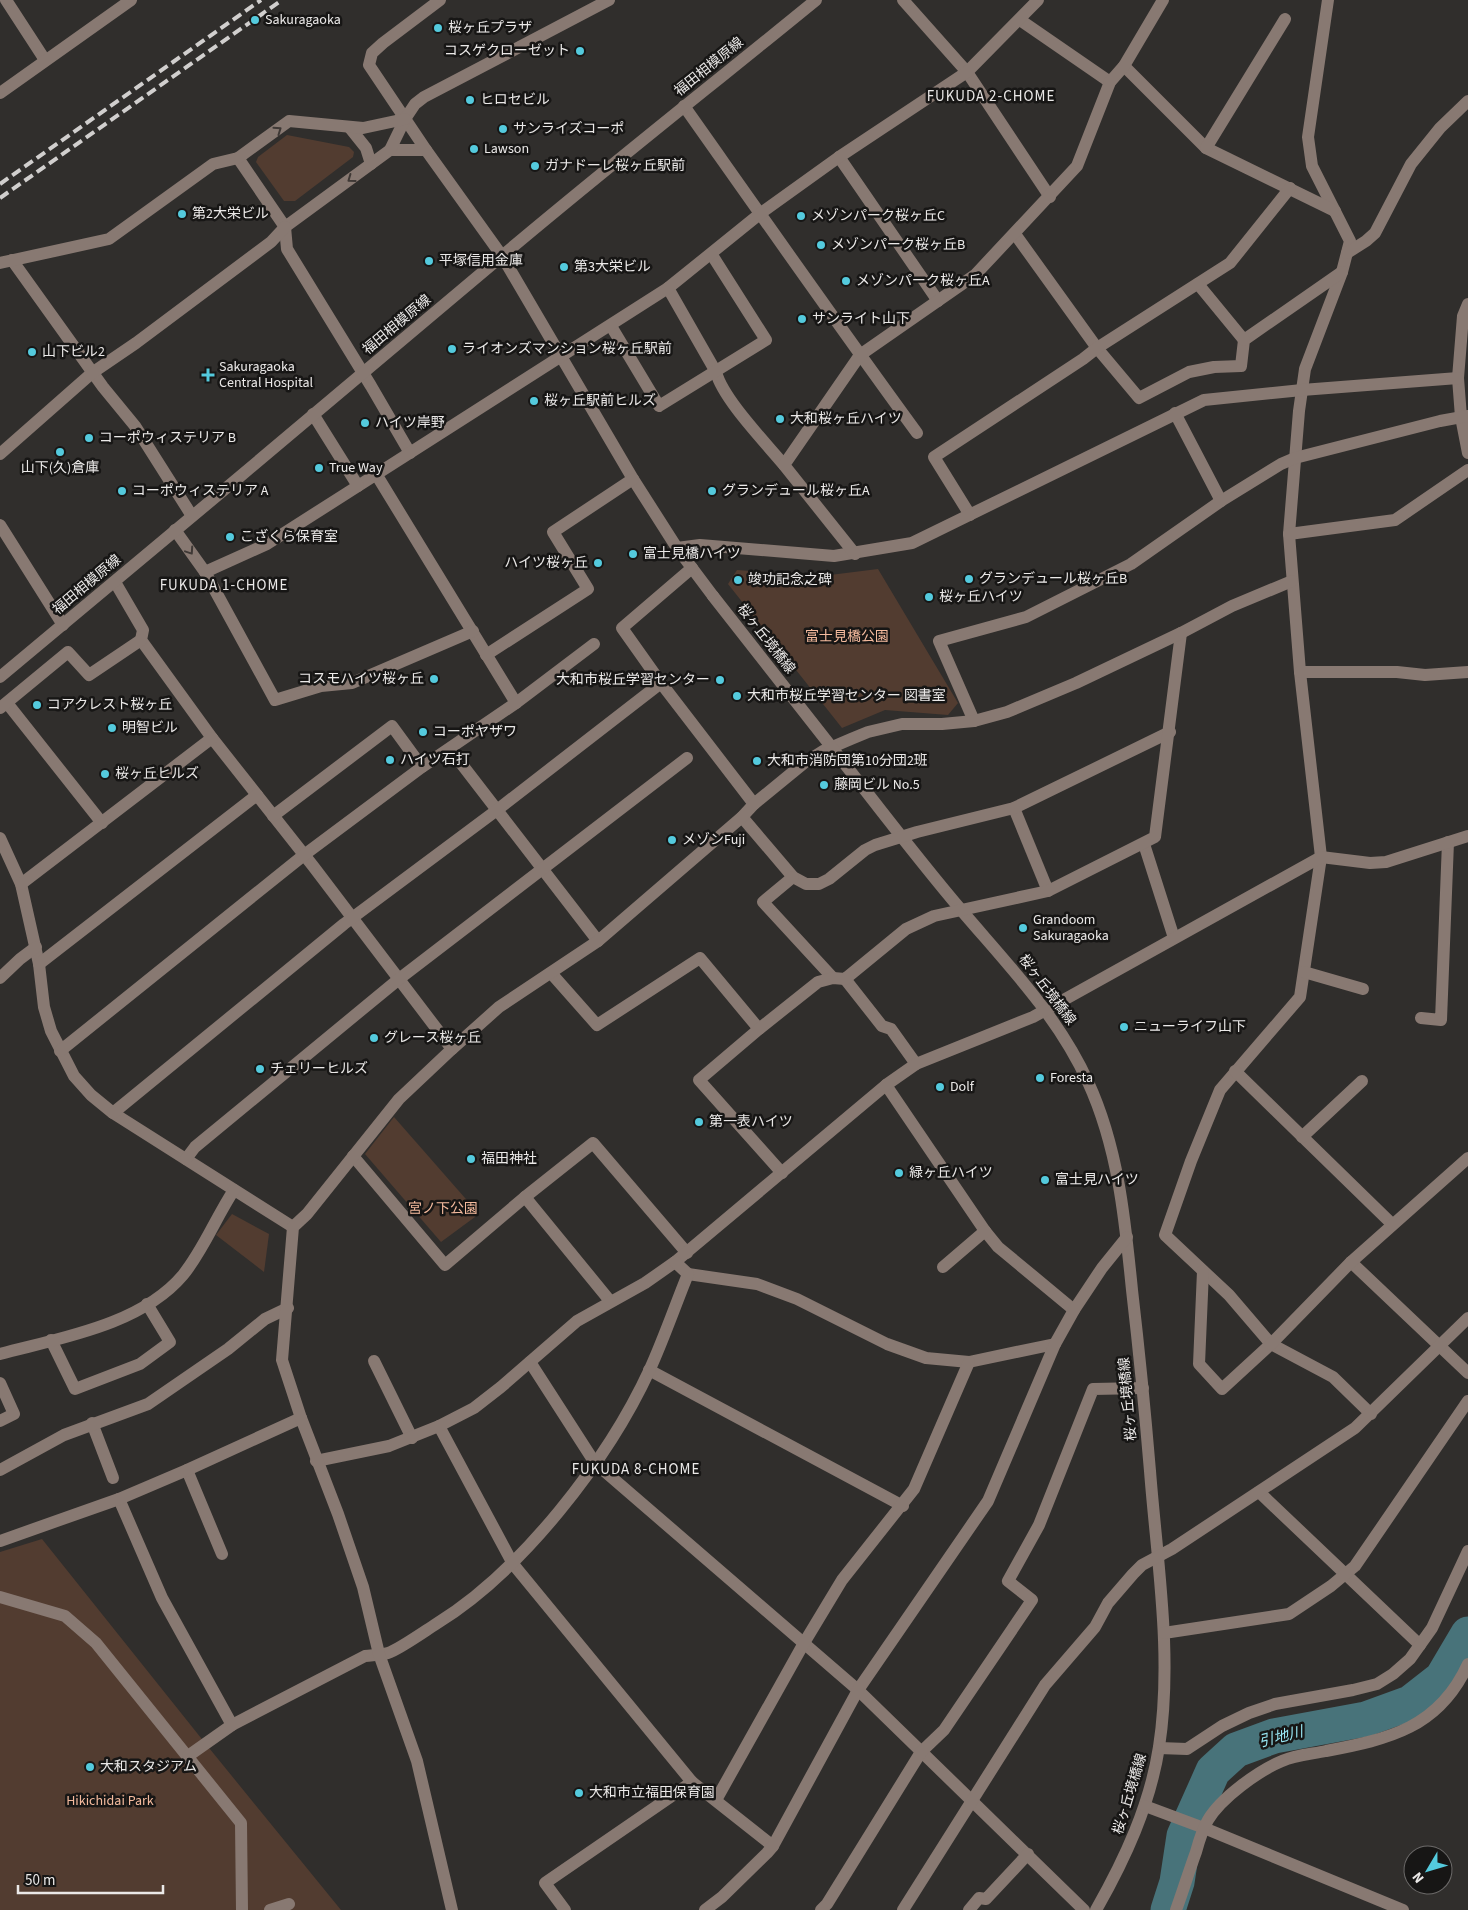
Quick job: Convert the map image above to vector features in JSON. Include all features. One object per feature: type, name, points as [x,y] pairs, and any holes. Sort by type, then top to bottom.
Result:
[{"type":"street","points":[[6,0],[45,60]]},
{"type":"street","points":[[0,93],[131,0]]},
{"type":"street","name":"桜ヶ丘境橋線","points":[[440,0],[372,53],[369,65],[426,150],[502,256],[633,479],[677,548],[960,910],[1046,1010],[1068,1043],[1088,1082],[1107,1132],[1118,1179],[1127,1237],[1143,1388],[1164,1633],[1166,1682],[1159,1748],[1145,1806],[1129,1847],[1096,1910]]},
{"type":"street","points":[[192,516],[135,426],[6,261],[109,240],[213,164],[238,158],[289,121],[356,128],[402,114],[424,97],[610,0]]},
{"type":"street","name":"福田相模原線","points":[[0,677],[502,256],[816,0]]},
{"type":"street","points":[[903,0],[966,72],[1050,197]]},
{"type":"street","points":[[204,572],[267,544],[668,288],[761,213],[839,157],[966,72],[1038,0]]},
{"type":"street","points":[[784,465],[860,355],[975,275],[1078,166],[1110,82],[1124,66],[1163,0]]},
{"type":"street","points":[[1328,0],[1308,137],[1312,166],[1350,241],[1342,272],[1305,369],[1289,534],[1300,672],[1321,857],[1300,997],[1220,1090],[1191,1161],[1165,1235],[1229,1295],[1271,1344],[1333,1377],[1371,1414]]},
{"type":"street","points":[[1206,148],[1285,19]]},
{"type":"street","points":[[1020,20],[1110,82]]},
{"type":"street","points":[[1124,66],[1206,148],[1335,211]]},
{"type":"street","points":[[1348,253],[1374,233],[1411,164],[1440,128],[1468,102]]},
{"type":"street","points":[[684,106],[917,433]]},
{"type":"street","points":[[0,454],[92,373],[136,343],[271,242],[286,227],[390,150],[402,114]]},
{"type":"street","points":[[356,128],[366,148],[371,164]]},
{"type":"street","points":[[390,150],[426,150]]},
{"type":"street","points":[[839,157],[938,301]]},
{"type":"street","points":[[238,158],[286,227],[287,249],[410,453]]},
{"type":"street","points":[[970,515],[934,457],[1097,348],[1230,263],[1290,188]]},
{"type":"street","points":[[1015,234],[1097,348],[1139,398],[1189,372],[1214,367],[1241,366],[1244,340],[1198,284]]},
{"type":"street","points":[[611,326],[659,406],[766,340],[712,254]]},
{"type":"street","points":[[1244,340],[1342,272]]},
{"type":"street","points":[[668,288],[730,399],[855,554]]},
{"type":"street","points":[[1468,304],[1463,316],[1458,378],[1468,453]]},
{"type":"street","points":[[677,548],[700,545],[834,556],[912,544],[1204,400],[1302,390],[1458,378]]},
{"type":"street","points":[[1175,413],[1221,501]]},
{"type":"street","points":[[313,414],[358,486]]},
{"type":"street","points":[[974,720],[939,641],[1026,616],[1131,564],[1221,501],[1281,464],[1296,458],[1464,416]]},
{"type":"street","points":[[1289,534],[1395,520],[1468,470]]},
{"type":"street","points":[[376,474],[516,703]]},
{"type":"street","points":[[486,655],[588,588],[553,532],[633,479]]},
{"type":"street","points":[[0,525],[57,629]]},
{"type":"street","points":[[175,530],[204,572],[275,700],[321,686],[352,682],[473,631]]},
{"type":"street","points":[[692,568],[622,628],[661,683],[754,804]]},
{"type":"street","points":[[452,1910],[416,1761],[379,1654],[363,1587],[338,1514],[316,1461],[282,1360],[288,1308],[293,1227],[307,1214],[399,1099],[452,1049],[499,1008],[598,941],[742,817],[754,804],[804,763],[823,751],[868,732],[902,724],[942,724],[974,720],[1007,712],[1076,683],[1232,606],[1292,581]]},
{"type":"street","points":[[102,823],[3,706],[68,652],[89,675],[141,640],[143,630],[114,582]]},
{"type":"street","points":[[782,1173],[699,1080],[759,1028],[818,982],[839,979],[906,929],[934,916],[1048,891],[1156,837],[1170,732],[1180,633]]},
{"type":"street","points":[[141,640],[212,738],[452,1049]]},
{"type":"street","points":[[60,1051],[304,855],[422,767],[516,703],[594,644]]},
{"type":"street","points":[[1300,672],[1397,672],[1426,675],[1468,672]]},
{"type":"street","points":[[113,1113],[352,918],[498,810],[661,683]]},
{"type":"street","points":[[273,816],[392,726],[422,767]]},
{"type":"street","points":[[742,817],[793,878],[806,884],[819,884],[829,880],[864,850],[875,845],[902,836],[1014,808],[1170,732]]},
{"type":"street","points":[[21,884],[212,738]]},
{"type":"street","points":[[450,749],[598,941]]},
{"type":"street","points":[[186,1159],[195,1147],[399,979],[687,758]]},
{"type":"street","points":[[39,964],[257,795]]},
{"type":"street","points":[[1014,808],[1048,891]]},
{"type":"street","points":[[316,1461],[389,1446],[439,1426],[474,1408],[501,1387],[576,1321],[645,1283],[687,1253],[886,1085],[916,1064],[1033,1017],[1321,857],[1370,863],[1386,862],[1468,836]]},
{"type":"street","points":[[0,838],[21,884],[36,947],[44,1007],[51,1031],[74,1076],[91,1095],[113,1113],[293,1227]]},
{"type":"street","points":[[1421,1018],[1441,1020],[1448,842]]},
{"type":"street","points":[[1144,844],[1174,938]]},
{"type":"street","points":[[793,878],[763,902],[839,979],[882,1026],[891,1029],[916,1064]]},
{"type":"street","points":[[0,978],[36,947]]},
{"type":"street","points":[[551,973],[597,1025],[700,958],[759,1028]]},
{"type":"street","points":[[1304,972],[1363,989]]},
{"type":"street","points":[[1235,1071],[1392,1224]]},
{"type":"street","points":[[1302,1137],[1362,1081]]},
{"type":"street","points":[[886,1085],[985,1231],[998,1247],[1074,1310]]},
{"type":"street","points":[[353,1156],[445,1265],[525,1197],[593,1143],[687,1253]]},
{"type":"street","points":[[1203,1272],[1199,1364],[1222,1389],[1271,1344],[1351,1262],[1468,1158]]},
{"type":"street","points":[[0,1354],[112,1322],[147,1304],[168,1290],[183,1275],[194,1259],[234,1190]]},
{"type":"street","points":[[525,1197],[610,1301]]},
{"type":"street","points":[[943,1267],[985,1231]]},
{"type":"street","points":[[706,1910],[722,1897],[773,1846],[858,1690],[988,1501],[1055,1344],[1074,1310],[1102,1268],[1127,1237]]},
{"type":"street","points":[[675,1262],[688,1274],[757,1284],[797,1299],[895,1347],[926,1358],[968,1362],[1055,1344]]},
{"type":"street","points":[[1351,1262],[1468,1374]]},
{"type":"street","points":[[188,1756],[232,1725],[365,1656],[388,1653],[461,1609],[513,1564],[564,1504],[595,1463],[623,1419],[649,1370],[688,1274]]},
{"type":"street","points":[[51,1340],[75,1389],[140,1364],[170,1342],[147,1304]]},
{"type":"street","points":[[0,1470],[64,1435],[148,1404],[228,1349],[265,1319],[288,1308]]},
{"type":"street","points":[[903,1910],[1045,1685],[1095,1627],[1108,1603],[1133,1574],[1142,1565],[1172,1548],[1355,1428],[1468,1318]]},
{"type":"street","points":[[374,1361],[412,1438]]},
{"type":"street","points":[[530,1362],[595,1463],[858,1690],[1084,1910]]},
{"type":"street","points":[[716,1800],[804,1643],[842,1580],[903,1506],[914,1489],[968,1362]]},
{"type":"street","points":[[649,1370],[903,1506]]},
{"type":"street","points":[[0,1383],[14,1414],[0,1421]]},
{"type":"street","points":[[821,1910],[827,1904],[921,1752],[944,1730],[1032,1600],[1008,1581],[1039,1525],[1093,1389],[1143,1388]]},
{"type":"street","points":[[1164,1633],[1289,1614],[1344,1575],[1355,1566],[1468,1401]]},
{"type":"street","points":[[0,1541],[119,1499],[301,1418]]},
{"type":"street","points":[[92,1424],[113,1478]]},
{"type":"street","points":[[439,1426],[513,1564],[692,1782],[773,1846]]},
{"type":"street","points":[[187,1470],[222,1554]]},
{"type":"street","points":[[1259,1492],[1420,1646]]},
{"type":"street","points":[[119,1499],[162,1598],[232,1725]]},
{"type":"street","points":[[1159,1748],[1187,1749],[1222,1726],[1249,1713],[1275,1704],[1377,1684],[1393,1674],[1410,1659],[1432,1628],[1468,1551]]},
{"type":"street","points":[[0,1597],[65,1616],[96,1644],[241,1823],[242,1910]]},
{"type":"street","points":[[1176,1910],[1200,1826],[1236,1790],[1265,1769],[1283,1760],[1376,1741],[1397,1734],[1419,1722],[1443,1704],[1456,1688],[1468,1664]]},
{"type":"street","points":[[565,1910],[545,1883],[692,1782]]},
{"type":"street","points":[[1145,1806],[1200,1826],[1403,1910]]},
{"type":"street","points":[[969,1910],[979,1898],[986,1899],[1028,1854]]},
{"type":"street","points":[[270,1910],[289,1904]]},
{"type":"green space","points":[[287,135],[349,147],[354,152],[353,157],[295,201],[284,201],[256,162],[258,157]]},
{"type":"green space","name":"富士見橋公園","points":[[878,569],[958,703],[948,715],[885,710],[842,728],[728,584],[737,570],[822,576]]},
{"type":"green space","name":"宮ノ下公園","points":[[394,1117],[479,1214],[441,1242],[365,1154]]},
{"type":"green space","points":[[232,1214],[269,1234],[264,1272],[216,1235]]},
{"type":"green space","name":"Hikichidai Park","points":[[42,1539],[341,1910],[0,1910],[0,1552]]},
{"type":"waterway","name":"引地川","points":[[1168,1910],[1177,1882],[1184,1836],[1213,1771],[1236,1750],[1274,1736],[1366,1719],[1410,1703],[1442,1678],[1468,1634]]},
{"type":"railway","points":[[0,184],[261,0]]},
{"type":"railway","points":[[0,198],[282,0]]},
{"type":"place","name":"Sakuragaoka","points":[[255,20]]},
{"type":"place","name":"桜ヶ丘プラザ","points":[[438,28]]},
{"type":"place","name":"コスゲクローゼット","points":[[580,51]]},
{"type":"place","name":"ヒロセビル","points":[[470,100]]},
{"type":"place","name":"サンライズコーポ","points":[[503,129]]},
{"type":"place","name":"Lawson","points":[[474,149]]},
{"type":"place","name":"ガナドーレ桜ヶ丘駅前","points":[[535,166]]},
{"type":"place","name":"第2大栄ビル","points":[[182,214]]},
{"type":"place","name":"メゾンパーク桜ヶ丘C","points":[[801,216]]},
{"type":"place","name":"メゾンパーク桜ヶ丘B","points":[[821,245]]},
{"type":"place","name":"平塚信用金庫","points":[[429,261]]},
{"type":"place","name":"第3大栄ビル","points":[[564,267]]},
{"type":"place","name":"メゾンパーク桜ヶ丘A","points":[[846,281]]},
{"type":"place","name":"サンライト山下","points":[[802,319]]},
{"type":"place","name":"ライオンズマンション桜ヶ丘駅前","points":[[452,349]]},
{"type":"place","name":"山下ビル2","points":[[32,352]]},
{"type":"place","name":"Sakuragaoka Central Hospital","points":[[208,375]]},
{"type":"place","name":"桜ヶ丘駅前ヒルズ","points":[[534,401]]},
{"type":"place","name":"大和桜ヶ丘ハイツ","points":[[780,419]]},
{"type":"place","name":"ハイツ岸野","points":[[365,423]]},
{"type":"place","name":"コーポウィステリア B","points":[[89,438]]},
{"type":"place","name":"山下(久)倉庫","points":[[60,452]]},
{"type":"place","name":"True Way","points":[[319,468]]},
{"type":"place","name":"コーポウィステリア A","points":[[122,491]]},
{"type":"place","name":"グランデュール桜ヶ丘A","points":[[712,491]]},
{"type":"place","name":"こざくら保育室","points":[[230,537]]},
{"type":"place","name":"富士見橋ハイツ","points":[[633,554]]},
{"type":"place","name":"ハイツ桜ヶ丘","points":[[598,563]]},
{"type":"place","name":"グランデュール桜ヶ丘B","points":[[969,579]]},
{"type":"place","name":"竣功記念之碑","points":[[738,580]]},
{"type":"place","name":"桜ヶ丘ハイツ","points":[[929,597]]},
{"type":"place","name":"コスモハイツ桜ヶ丘","points":[[434,679]]},
{"type":"place","name":"大和市桜丘学習センター","points":[[720,680]]},
{"type":"place","name":"大和市桜丘学習センター 図書室","points":[[737,696]]},
{"type":"place","name":"コアクレスト桜ヶ丘","points":[[37,705]]},
{"type":"place","name":"明智ビル","points":[[112,728]]},
{"type":"place","name":"コーポヤザワ","points":[[423,732]]},
{"type":"place","name":"ハイツ石打","points":[[390,760]]},
{"type":"place","name":"大和市消防団第10分団2班","points":[[757,761]]},
{"type":"place","name":"桜ヶ丘ヒルズ","points":[[105,774]]},
{"type":"place","name":"藤岡ビル No.5","points":[[824,785]]},
{"type":"place","name":"メゾンFuji","points":[[672,840]]},
{"type":"place","name":"Grandoom Sakuragaoka","points":[[1023,928]]},
{"type":"place","name":"ニューライフ山下","points":[[1124,1027]]},
{"type":"place","name":"グレース桜ヶ丘","points":[[374,1038]]},
{"type":"place","name":"チェリーヒルズ","points":[[260,1069]]},
{"type":"place","name":"Foresta","points":[[1040,1078]]},
{"type":"place","name":"Dolf","points":[[940,1087]]},
{"type":"place","name":"第一表ハイツ","points":[[699,1122]]},
{"type":"place","name":"福田神社","points":[[471,1159]]},
{"type":"place","name":"緑ヶ丘ハイツ","points":[[899,1173]]},
{"type":"place","name":"富士見ハイツ","points":[[1045,1180]]},
{"type":"place","name":"大和スタジアム","points":[[90,1767]]},
{"type":"place","name":"大和市立福田保育園","points":[[579,1793]]},
{"type":"district","name":"FUKUDA 2-CHOME","points":[[991,96]]},
{"type":"district","name":"FUKUDA 1-CHOME","points":[[224,585]]},
{"type":"district","name":"FUKUDA 8-CHOME","points":[[636,1469]]}]
